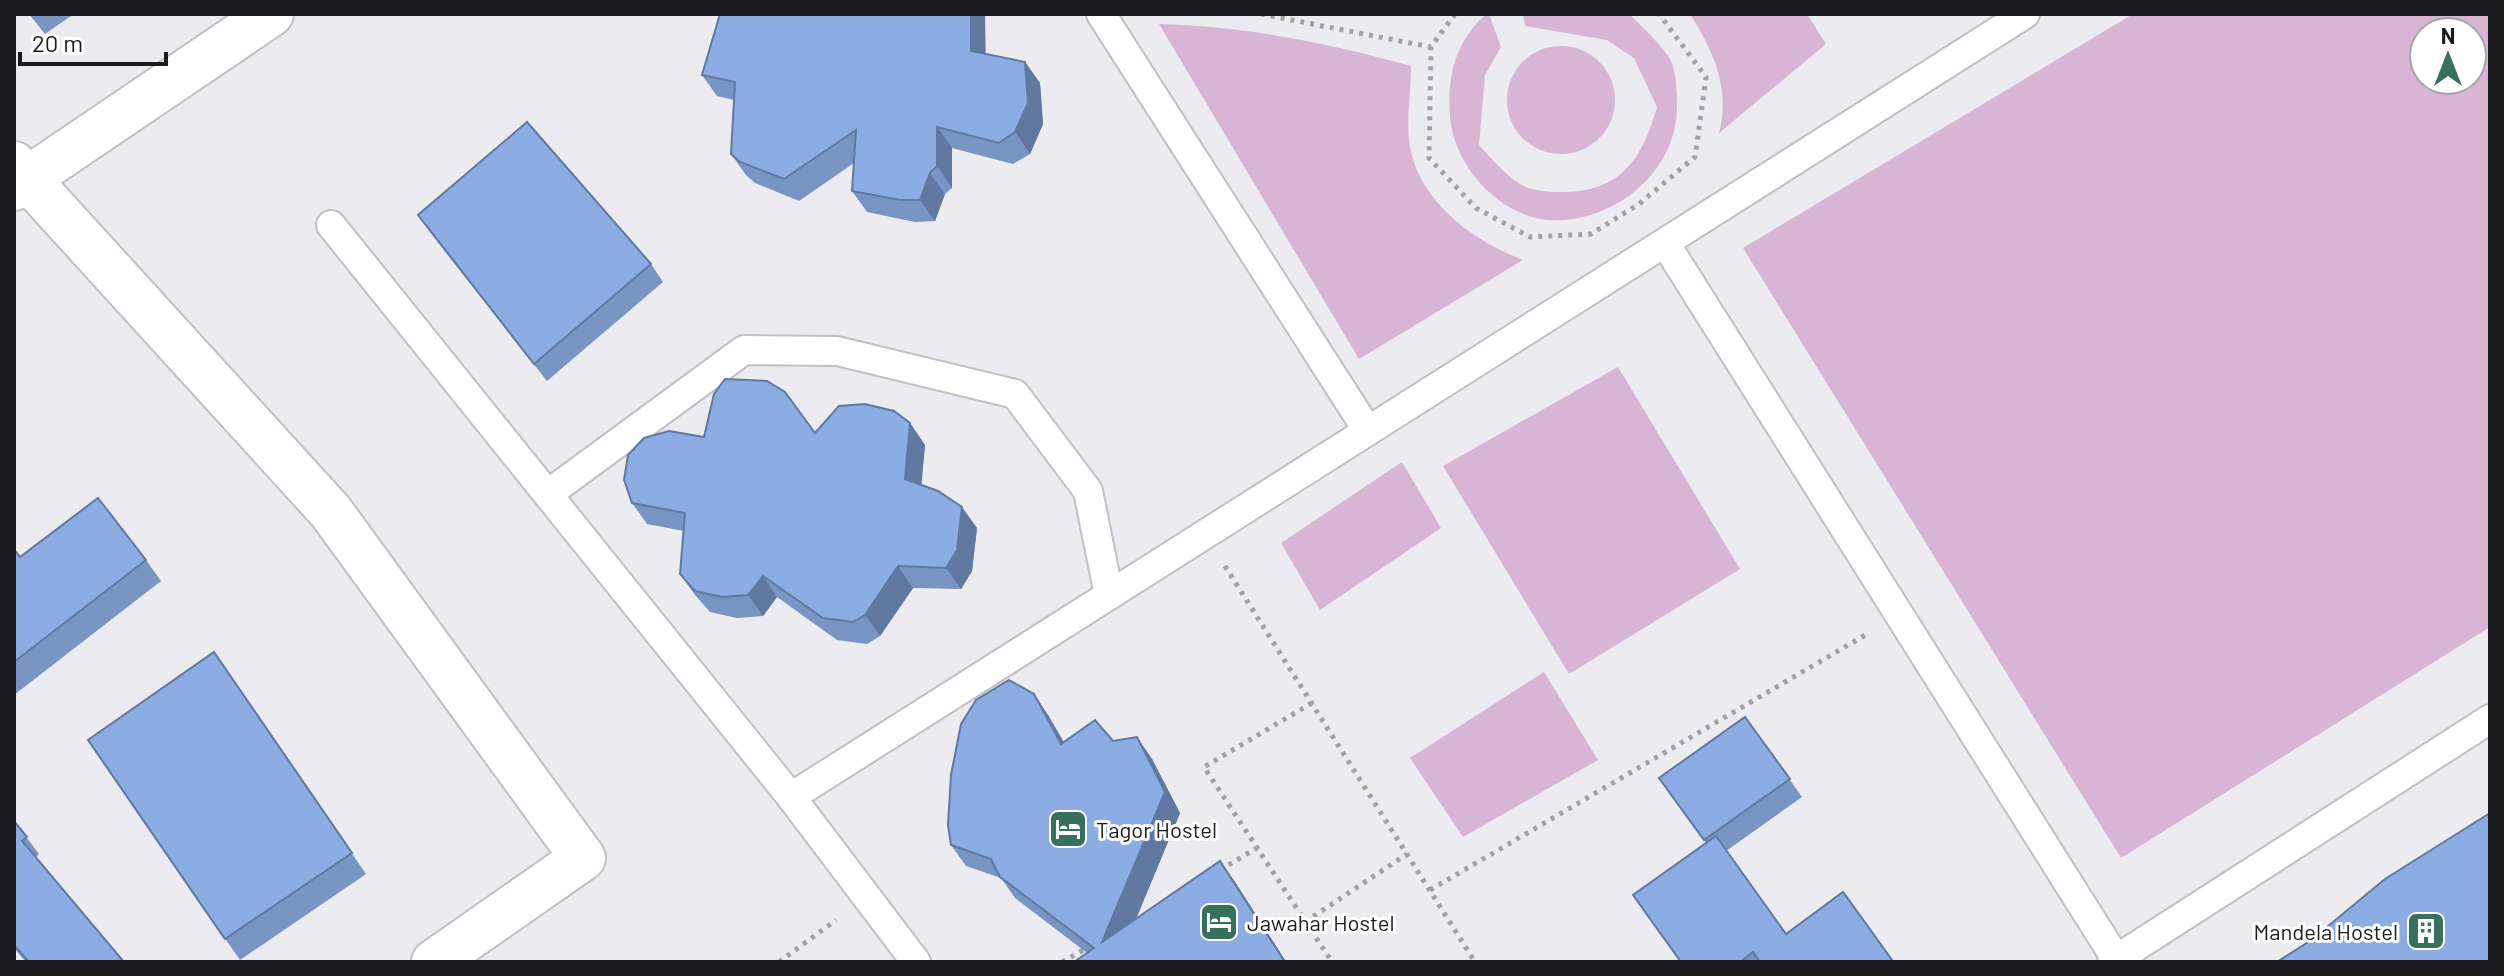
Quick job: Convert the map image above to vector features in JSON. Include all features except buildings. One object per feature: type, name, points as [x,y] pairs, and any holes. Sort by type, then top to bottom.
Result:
[{"type":"street","points":[[271,14],[18,177],[331,512],[583,858],[434,962]]},
{"type":"lane","points":[[1101,14],[1368,431]]},
{"type":"lane","points":[[791,797],[1665,243],[1990,24],[2025,14]]},
{"type":"lane","points":[[331,225],[791,797],[916,962]]},
{"type":"lane","points":[[1665,243],[2115,961],[2490,719]]},
{"type":"lane","points":[[548,494],[744,350],[837,351],[1015,394],[1088,491],[1109,595]]},
{"type":"path","points":[[1261,14],[1431,47]]},
{"type":"path","points":[[1455,14],[1431,47],[1429,158],[1476,208],[1530,237],[1591,234],[1639,204],[1695,157],[1706,77],[1659,14]]},
{"type":"path","points":[[1205,534],[1475,962]]},
{"type":"path","points":[[1430,890],[1899,615]]},
{"type":"path","points":[[1312,703],[1204,767],[1332,962]]},
{"type":"path","points":[[1218,871],[1257,848]]},
{"type":"path","points":[[1305,922],[1407,854]]},
{"type":"path","points":[[779,962],[867,897]]},
{"type":"path","points":[[1062,962],[1088,947]]},
{"type":"shaded area","points":[[1489,14],[1501,47],[1485,75],[1479,145],[1514,180],[1540,191],[1582,191],[1614,179],[1636,157],[1657,107],[1634,58],[1607,40],[1525,26],[1523,14],[1629,14],[1656,41],[1672,64],[1677,106],[1675,128],[1668,149],[1644,184],[1608,208],[1565,220],[1544,220],[1524,214],[1488,191],[1462,157],[1454,138],[1449,103],[1452,74],[1460,48]]},
{"type":"shaded area","points":[[1690,14],[1807,14],[1826,44],[1719,133],[1723,101],[1718,71]]},
{"type":"shaded area","points":[[2133,14],[2490,14],[2490,627],[2121,858],[1743,248]]},
{"type":"shaded area","points":[[1159,24],[1223,28],[1286,37],[1411,66],[1409,142],[1427,189],[1439,205],[1470,232],[1523,260],[1359,359]]},
{"type":"shaded area","points":[[1561,46],[1582,50],[1599,62],[1611,79],[1615,100],[1611,121],[1599,138],[1582,150],[1561,154],[1540,150],[1523,138],[1511,121],[1507,100],[1511,79],[1523,62],[1540,50]]},
{"type":"shaded area","points":[[1618,367],[1740,569],[1569,674],[1443,466]]},
{"type":"shaded area","points":[[1402,462],[1441,528],[1320,610],[1281,543]]},
{"type":"shaded area","points":[[1544,672],[1598,760],[1463,837],[1410,758]]},
{"type":"place","name":"Tagor Hostel","points":[[1068,829]]},
{"type":"place","name":"Jawahar Hostel","points":[[1219,922]]},
{"type":"place","name":"Mandela Hostel","points":[[2426,931]]}]
